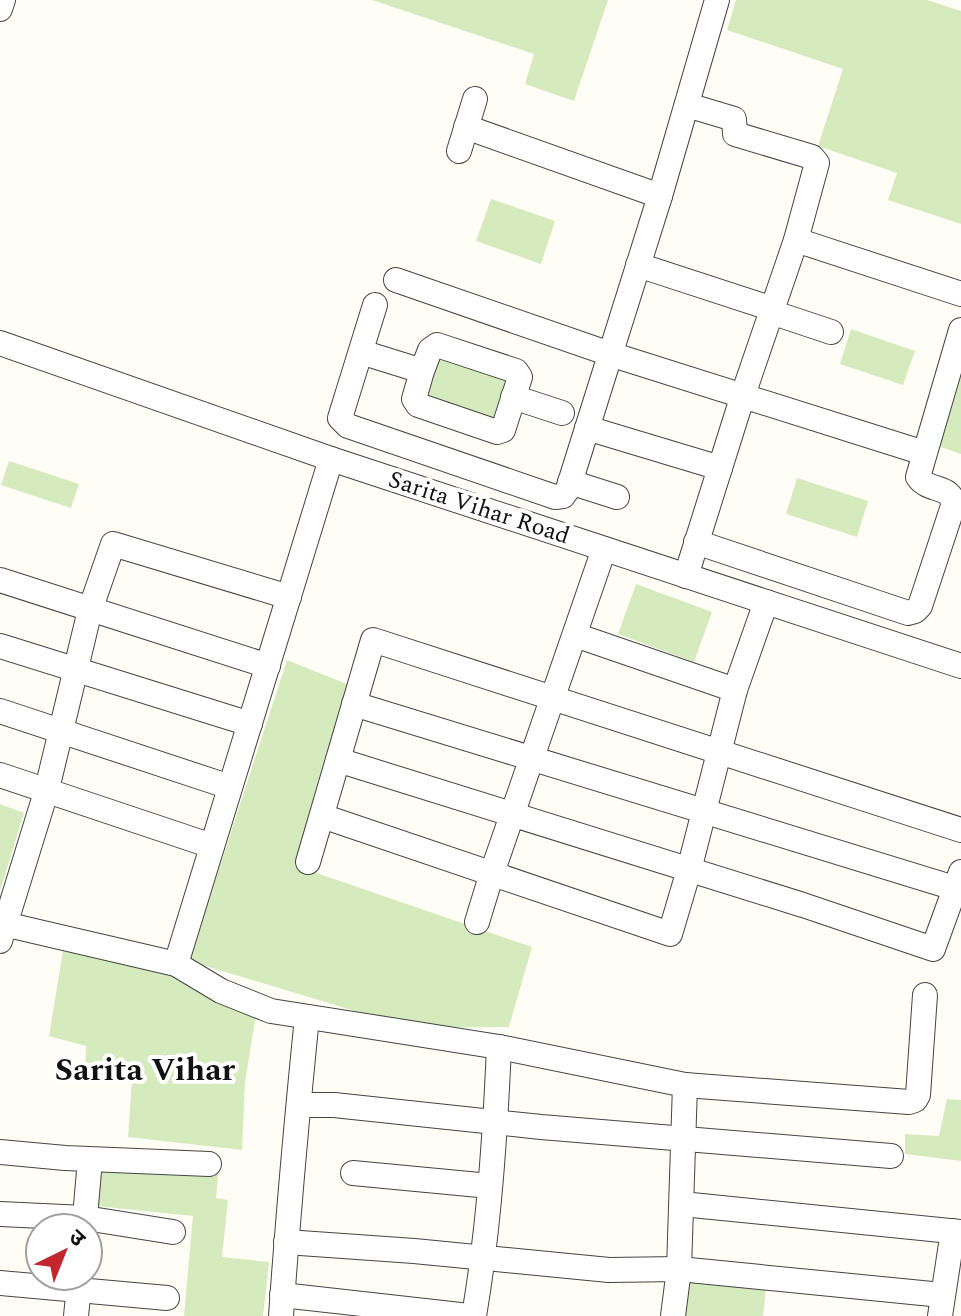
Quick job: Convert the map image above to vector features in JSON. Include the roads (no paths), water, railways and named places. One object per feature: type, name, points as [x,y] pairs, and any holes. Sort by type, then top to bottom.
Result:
[{"type":"street","points":[[0,9],[3,0]]},
{"type":"street","points":[[375,305],[340,418],[344,423],[555,497],[563,496],[660,196],[717,0]]},
{"type":"street","points":[[459,151],[475,99]]},
{"type":"street","points":[[686,576],[796,240],[816,168],[812,157],[735,134],[734,119],[687,105]]},
{"type":"street","points":[[466,127],[660,196]]},
{"type":"street","points":[[796,240],[961,294]]},
{"type":"street","points":[[638,265],[831,332]]},
{"type":"street","points":[[396,280],[610,354],[924,453]]},
{"type":"street","points":[[696,542],[908,613],[915,611],[920,606],[953,506],[949,493],[921,482],[918,477],[961,330]]},
{"type":"street","name":"Sarita Vihar Road","points":[[0,343],[331,459],[961,666]]},
{"type":"street","points":[[432,346],[441,346],[516,371],[520,377],[503,430],[497,432],[418,405],[414,399],[422,371],[432,346]]},
{"type":"street","points":[[361,352],[422,371]]},
{"type":"street","points":[[513,397],[562,413]]},
{"type":"street","points":[[587,428],[720,468]]},
{"type":"street","points":[[176,964],[331,459]]},
{"type":"street","points":[[570,482],[617,497]]},
{"type":"street","points":[[289,597],[113,544],[90,610],[47,789],[2,933],[176,964],[221,991],[271,1011],[499,1047],[685,1085],[909,1102],[918,1095],[925,995]]},
{"type":"street","points":[[477,922],[604,549]]},
{"type":"street","points":[[0,580],[268,666]]},
{"type":"street","points":[[322,816],[670,934],[735,690],[766,602]]},
{"type":"street","points":[[899,645],[908,613]]},
{"type":"street","points":[[575,635],[735,690]]},
{"type":"street","points":[[308,862],[373,640],[961,830]]},
{"type":"street","points":[[0,646],[250,724]]},
{"type":"street","points":[[338,760],[803,905],[933,949],[959,883],[704,811],[354,704]]},
{"type":"street","points":[[0,711],[230,787]]},
{"type":"street","points":[[0,775],[212,846]]},
{"type":"street","points":[[307,1017],[281,1306],[471,1316],[484,1257],[499,1047]]},
{"type":"street","points":[[673,1316],[679,1269],[685,1085]]},
{"type":"street","points":[[300,1105],[334,1105],[891,1156]]},
{"type":"street","points":[[0,1152],[90,1160],[209,1164]]},
{"type":"street","points":[[86,1212],[90,1160]]},
{"type":"street","points":[[353,1173],[490,1186]]},
{"type":"street","points":[[286,1242],[609,1270],[679,1269],[828,1285],[941,1306],[957,1232],[682,1204]]},
{"type":"street","points":[[0,1214],[24,1217]]},
{"type":"street","points":[[104,1225],[173,1232]]},
{"type":"street","points":[[0,1283],[24,1283]]},
{"type":"street","points":[[104,1287],[167,1298]]},
{"type":"street","points":[[76,1316],[78,1292]]},
{"type":"district","name":"Sarita Vihar","points":[[145,1070]]}]
